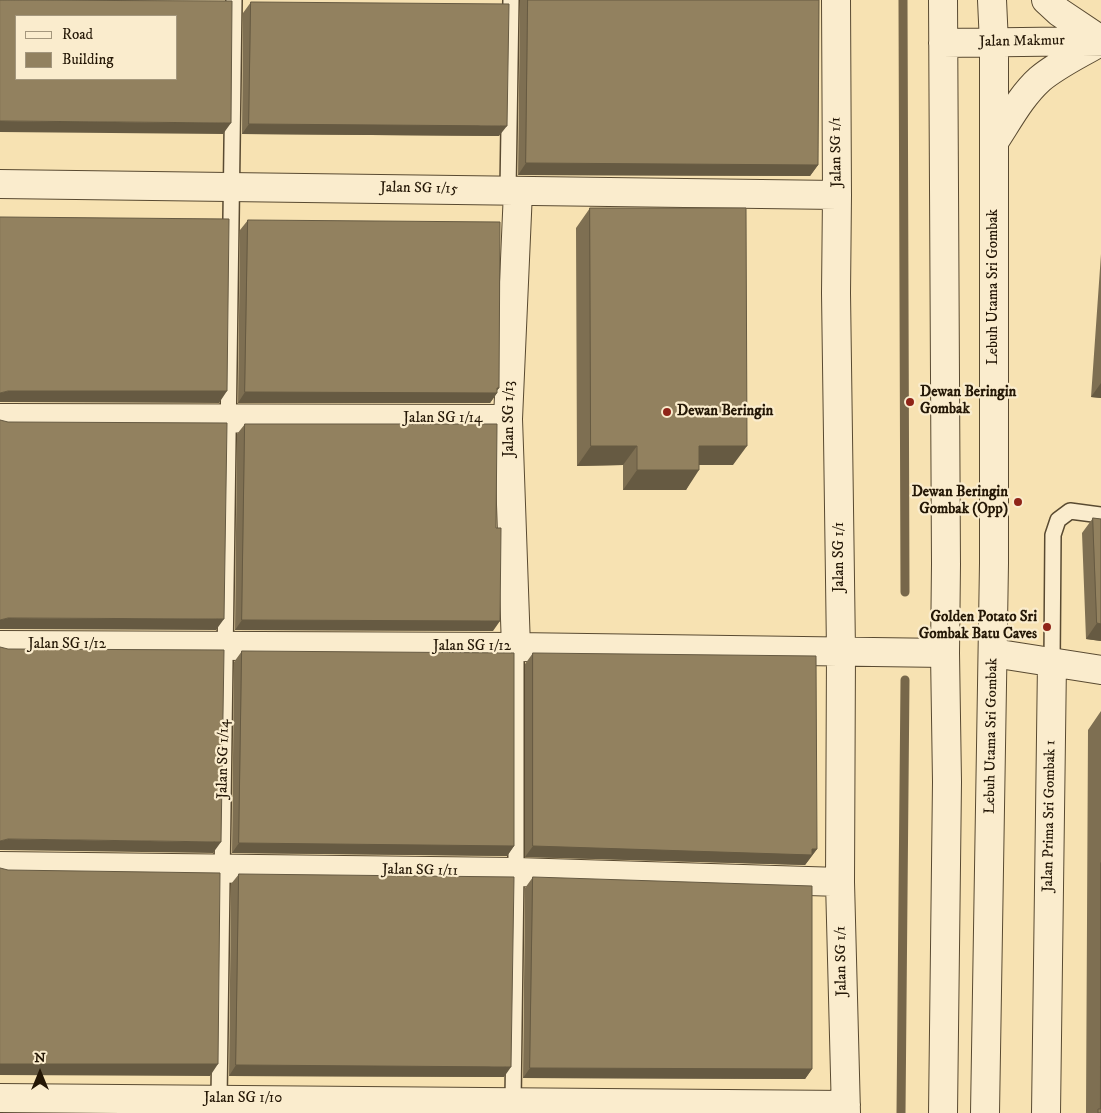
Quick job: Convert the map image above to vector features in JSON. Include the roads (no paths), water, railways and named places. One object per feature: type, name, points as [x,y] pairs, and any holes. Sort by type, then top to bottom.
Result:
[{"type":"street","name":"Jalan SG 1/1","points":[[836,0],[838,195],[836,293],[841,651],[840,882],[846,1109]]},
{"type":"street","points":[[943,0],[947,792],[943,1113]]},
{"type":"street","name":"Lebuh Utama Sri Gombak","points":[[985,1113],[995,499],[994,43],[992,0]]},
{"type":"street","points":[[994,142],[1025,96],[1039,80],[1101,40],[1046,0]]},
{"type":"street","name":"Jalan Makmur","points":[[943,43],[1101,40]]},
{"type":"street","name":"Jalan SG 1/15","points":[[0,184],[838,195]]},
{"type":"street","name":"Jalan SG 1/13","points":[[513,191],[508,419],[516,647]]},
{"type":"street","name":"Jalan SG 1/14","points":[[0,418],[508,419]]},
{"type":"street","name":"Jalan SG 1/12","points":[[0,645],[516,647],[945,653]]},
{"type":"street","points":[[993,653],[1101,670]]},
{"type":"street","name":"Jalan Prima Sri Gombak 1","points":[[1046,1113],[1052,662]]},
{"type":"street","name":"Jalan SG 1/11","points":[[0,866],[516,872],[840,882]]},
{"type":"street","name":"Jalan SG 1/10","points":[[0,1098],[219,1099],[513,1107],[846,1109]]},
{"type":"lane","name":"Jalan SG 1/14","points":[[219,1099],[234,0]]},
{"type":"lane","name":"Jalan SG 1/13","points":[[511,0],[513,191]]},
{"type":"lane","name":"Jalan Prima Sri Gombak 1","points":[[1052,662],[1053,534],[1058,520],[1070,512],[1101,516]]},
{"type":"lane","points":[[513,1107],[516,647]]},
{"type":"waterway","points":[[903,0],[905,592]]},
{"type":"waterway","points":[[901,1113],[905,680]]},
{"type":"place","name":"Dewan Beringin Gombak","points":[[910,402]]},
{"type":"place","name":"Dewan Beringin","points":[[667,412]]},
{"type":"place","name":"Dewan Beringin Gombak (Opp)","points":[[1018,502]]},
{"type":"place","name":"Golden Potato Sri Gombak Batu Caves","points":[[1047,627]]}]
